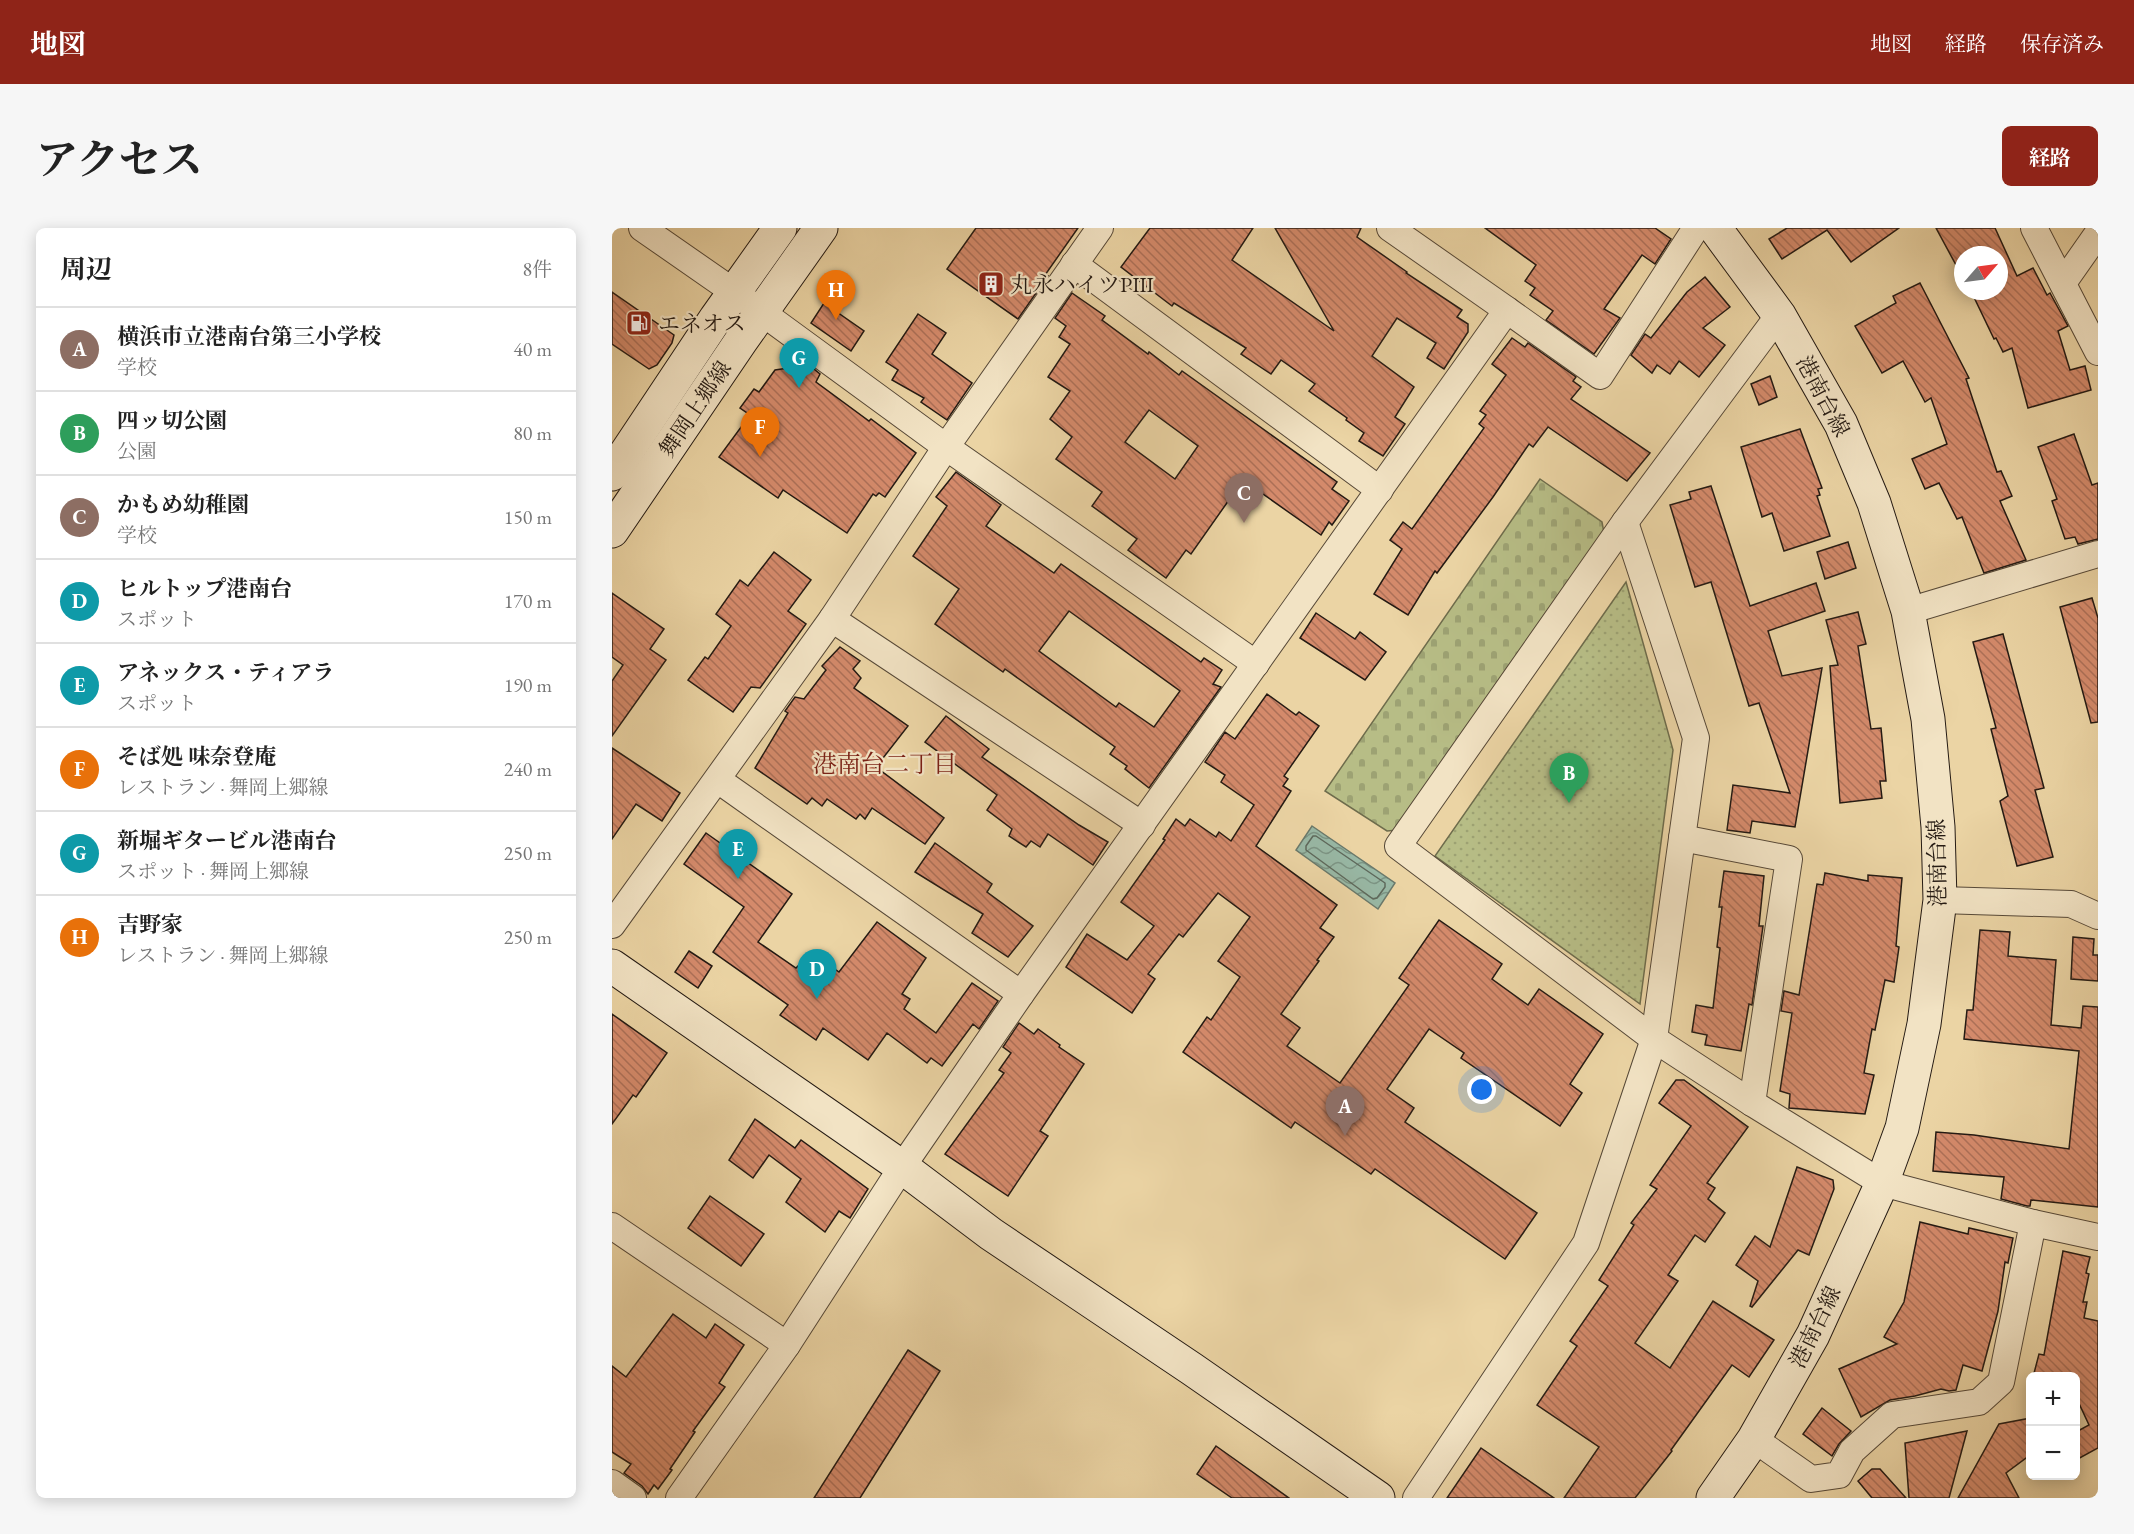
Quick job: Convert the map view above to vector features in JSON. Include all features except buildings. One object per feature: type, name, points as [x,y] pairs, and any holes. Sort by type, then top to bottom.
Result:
[{"type":"street","points":[[642,228],[734,292],[946,447],[1256,664]]},
{"type":"street","name":"舞岡上郷線","points":[[612,474],[734,292],[780,228]]},
{"type":"street","name":"舞岡上郷線","points":[[612,531],[760,313],[821,228]]},
{"type":"street","points":[[612,925],[832,619],[946,447],[1100,228]]},
{"type":"street","points":[[1390,228],[1600,376],[1696,228]]},
{"type":"street","name":"港南台線","points":[[1713,1498],[1754,1439],[1813,1335],[1882,1183],[1902,1128],[1924,1024],[1940,900],[1938,827],[1928,719],[1908,610],[1874,503],[1840,424],[1779,315],[1716,228]]},
{"type":"street","points":[[2034,228],[2098,352]]},
{"type":"street","points":[[2063,283],[2098,233]]},
{"type":"street","points":[[1074,264],[1380,490]]},
{"type":"street","points":[[679,1498],[787,1345],[902,1167],[1021,994],[1507,310]]},
{"type":"street","points":[[1779,315],[1625,522],[1398,846],[1654,1039],[1882,1183],[2033,1223],[2098,1237]]},
{"type":"street","points":[[1416,1498],[1586,1243],[1654,1039],[1696,738],[1625,522]]},
{"type":"street","points":[[1908,610],[2098,554]]},
{"type":"street","points":[[832,619],[1142,825]]},
{"type":"street","points":[[718,780],[1021,994]]},
{"type":"street","points":[[1682,838],[1789,859],[1752,1103]]},
{"type":"street","points":[[1940,900],[2071,904],[2098,916]]},
{"type":"street","points":[[612,966],[902,1167],[991,1234],[1192,1368],[1378,1498]]},
{"type":"street","points":[[1754,1439],[1811,1479],[1839,1475],[1852,1451],[1892,1415],[1979,1402],[2001,1382],[2033,1223]]},
{"type":"street","points":[[612,1226],[787,1345]]},
{"type":"street","points":[[612,1483],[633,1498]]},
{"type":"green space","points":[[1540,479],[1602,522],[1604,533],[1398,830],[1387,831],[1325,791]]},
{"type":"green space","points":[[1626,582],[1673,750],[1640,1004],[1435,856]]},
{"type":"water","points":[[1312,826],[1395,883],[1378,909],[1296,850]]},
{"type":"place","name":"丸永ハイツPⅢ","points":[[991,284]]},
{"type":"place","name":"吉野家","points":[[836,320]]},
{"type":"place","name":"エネオス","points":[[639,323]]},
{"type":"place","name":"新堀ギタービル港南台","points":[[799,388]]},
{"type":"place","name":"そば処 味奈登庵","points":[[760,457]]},
{"type":"place","name":"かもめ幼稚園","points":[[1244,523]]},
{"type":"place","name":"四ッ切公園","points":[[1569,803]]},
{"type":"place","name":"アネックス・ティアラ","points":[[738,879]]},
{"type":"place","name":"ヒルトップ港南台","points":[[817,999]]},
{"type":"place","name":"横浜市立港南台第三小学校","points":[[1345,1136]]},
{"type":"district","name":"港南台二丁目","points":[[885,763]]}]
